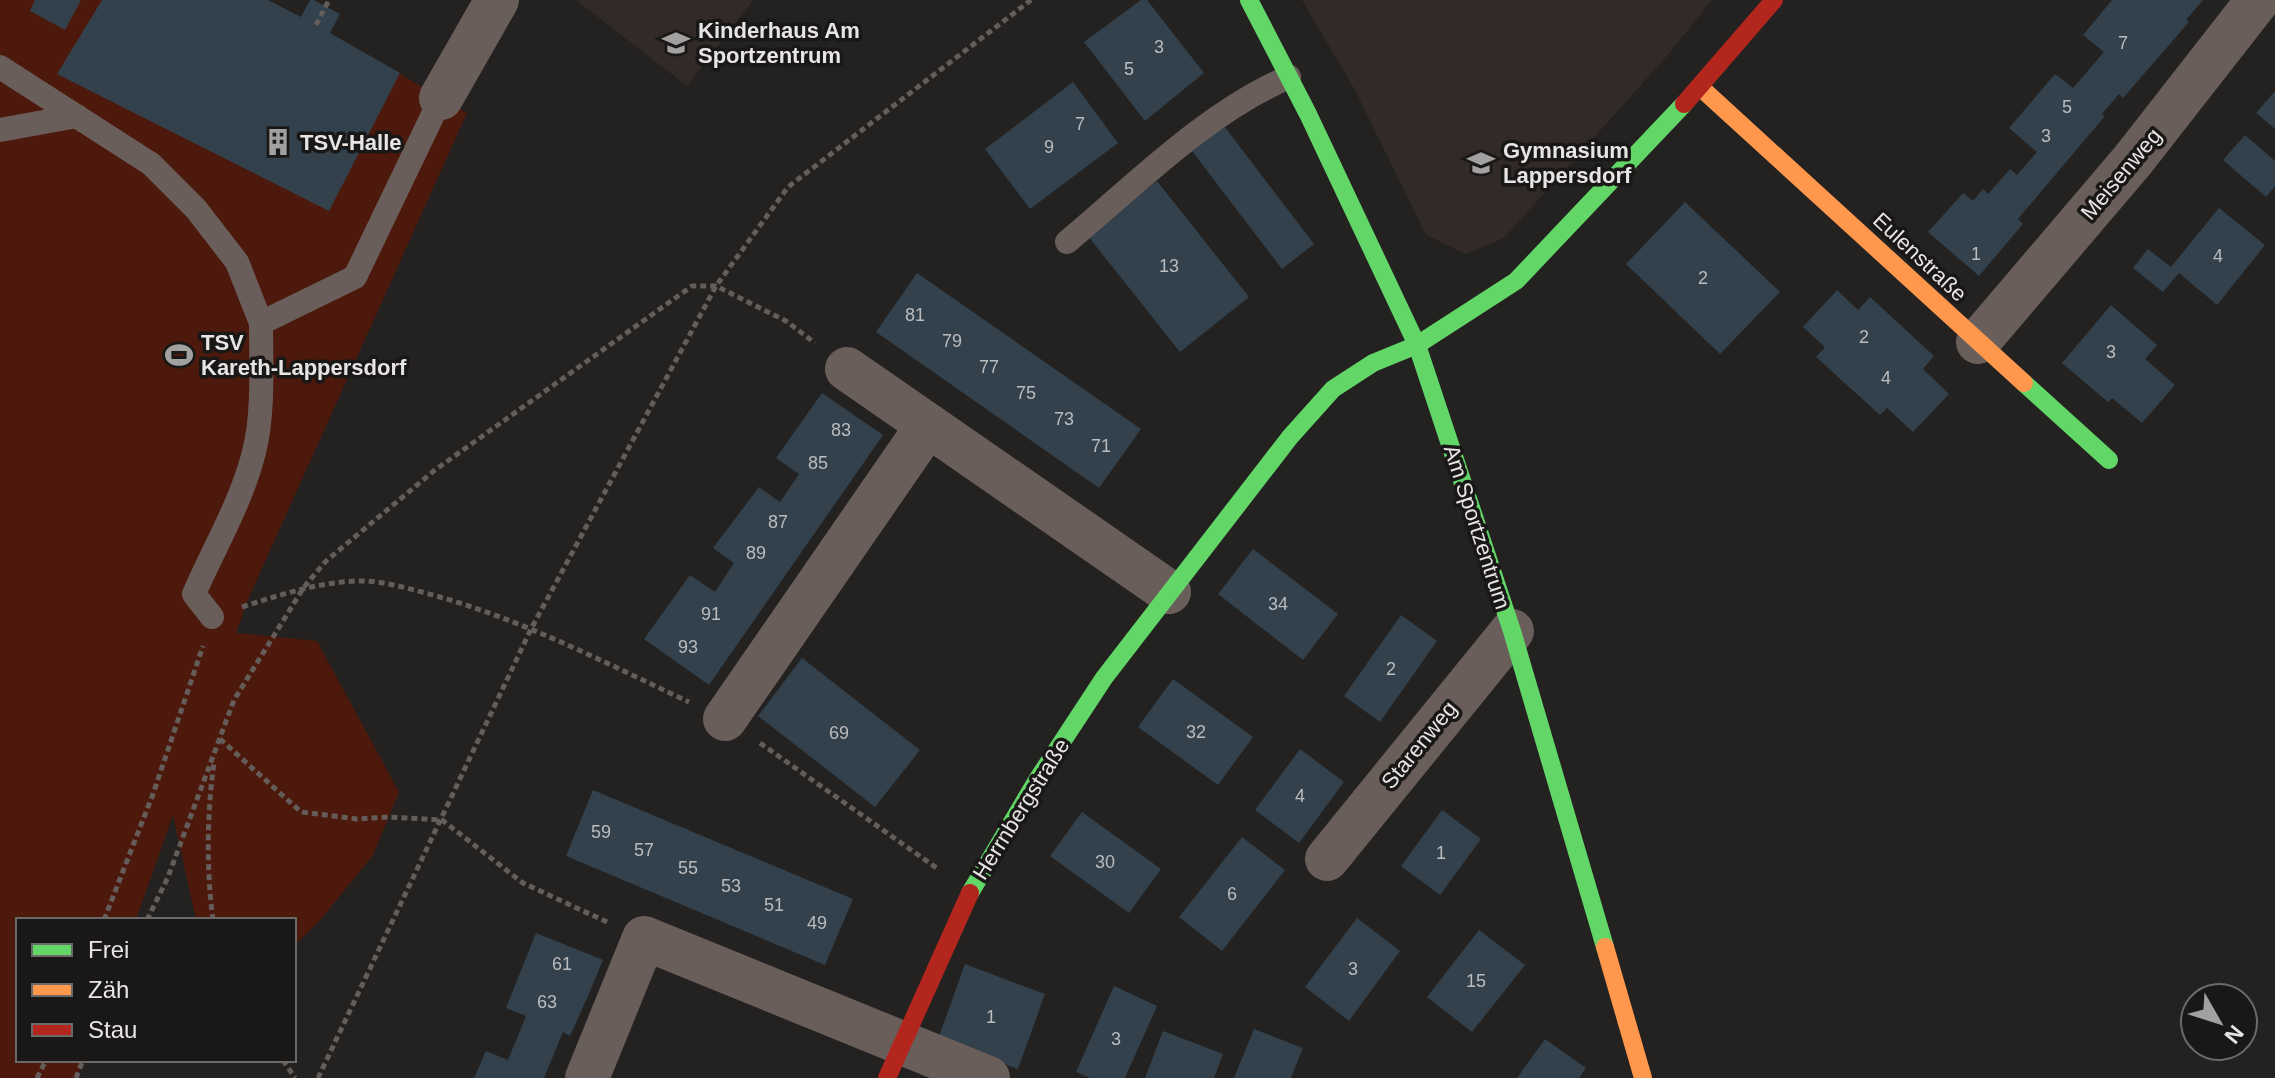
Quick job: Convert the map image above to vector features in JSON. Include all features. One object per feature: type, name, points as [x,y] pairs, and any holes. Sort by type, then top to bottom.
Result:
[{"type":"street","points":[[441,98],[497,0]]},
{"type":"street","name":"Am Sportzentrum","points":[[1249,0],[1417,345],[1512,631],[1643,1078]]},
{"type":"street","name":"Herrnbergstraße","points":[[895,1060],[970,892],[1037,780],[1095,691],[1290,437],[1333,389],[1373,363],[1417,345],[1516,281],[1700,87],[1774,0]]},
{"type":"street","name":"Meisenweg","points":[[1978,342],[2133,160],[2258,0]]},
{"type":"street","name":"Eulenstraße","points":[[1700,87],[2109,460]]},
{"type":"street","points":[[847,369],[1169,592]]},
{"type":"street","points":[[725,719],[928,425]]},
{"type":"street","name":"Starenweg","points":[[1327,859],[1512,631]]},
{"type":"street","points":[[587,1078],[644,938],[895,1060],[988,1078]]},
{"type":"lane","points":[[0,67],[151,164],[196,209],[237,262],[261,323],[261,384],[255,451],[194,594],[212,617]]},
{"type":"lane","points":[[1067,242],[1207,127],[1256,91],[1289,77]]},
{"type":"lane","points":[[261,323],[355,277],[441,98]]},
{"type":"lane","points":[[0,130],[77,116]]},
{"type":"path","points":[[316,25],[329,0]]},
{"type":"path","points":[[318,1078],[531,629],[716,286],[788,187],[1031,0]]},
{"type":"path","points":[[148,918],[168,877],[234,700],[304,587],[326,561],[435,470],[692,286],[716,286],[786,321],[847,369]]},
{"type":"path","points":[[105,918],[153,794],[212,617],[304,587],[358,581],[414,590],[479,609],[531,629],[725,719],[970,892]]},
{"type":"path","points":[[220,739],[301,812],[357,819],[442,820],[523,883],[644,938]]},
{"type":"path","points":[[213,918],[207,878],[209,796],[216,750]]},
{"type":"shaded area","name":"TSV Kareth-Lappersdorf","points":[[0,0],[268,0],[467,113],[249,597],[236,633],[317,641],[399,792],[373,855],[322,918],[296,944],[296,918],[196,918],[173,815],[137,918],[16,918],[16,1062],[85,1062],[75,1078],[0,1078]]},
{"type":"shaded area","name":"Kinderhaus Am Sportzentrum","points":[[576,0],[753,0],[687,86]]},
{"type":"shaded area","name":"Gymnasium Lappersdorf","points":[[1302,0],[1712,0],[1666,57],[1504,238],[1466,254],[1426,235],[1355,90]]},
{"type":"building","points":[[35,0],[81,0],[65,30],[30,11]]},
{"type":"building","name":"TSV-Halle","points":[[102,0],[268,0],[301,17],[310,0],[314,0],[340,14],[330,33],[400,73],[329,211],[57,74]]},
{"type":"building","points":[[1141,0],[1147,0],[1204,73],[1145,121],[1084,42]]},
{"type":"building","points":[[2112,0],[2203,0],[2186,20],[2189,22],[2123,98],[2119,94],[2102,114],[2105,116],[2018,219],[2023,224],[1979,276],[1928,232],[1963,193],[1973,201],[1983,189],[1988,194],[2010,169],[2017,175],[2037,152],[2009,128],[2055,74],[2073,88],[2104,52],[2083,35]]},
{"type":"building","points":[[1073,82],[1118,143],[1030,209],[985,149]]},
{"type":"building","points":[[2275,91],[2275,129],[2256,113]]},
{"type":"building","points":[[1224,126],[1314,244],[1282,269],[1192,151]]},
{"type":"building","points":[[2245,135],[2275,161],[2275,186],[2266,197],[2223,160]]},
{"type":"building","points":[[1157,181],[1249,297],[1180,352],[1088,236]]},
{"type":"building","points":[[1685,202],[1780,292],[1720,354],[1626,264]]},
{"type":"building","points":[[2219,208],[2265,245],[2217,305],[2179,273],[2163,292],[2133,268],[2148,249],[2171,267]]},
{"type":"building","points":[[917,273],[1141,429],[1099,488],[876,332]]},
{"type":"building","points":[[1837,290],[1858,310],[1870,297],[1934,356],[1923,369],[1949,394],[1913,432],[1887,408],[1880,415],[1816,357],[1825,347],[1803,327]]},
{"type":"building","points":[[2111,305],[2157,345],[2145,359],[2175,385],[2142,423],[2112,398],[2108,402],[2062,363]]},
{"type":"building","points":[[822,393],[883,435],[709,685],[644,639],[690,575],[715,592],[734,563],[713,548],[759,487],[780,502],[799,474],[776,458]]},
{"type":"building","points":[[1253,549],[1338,614],[1303,660],[1218,594]]},
{"type":"building","points":[[1401,615],[1437,641],[1380,722],[1344,696]]},
{"type":"building","points":[[802,658],[920,750],[875,807],[758,716]]},
{"type":"building","points":[[1173,679],[1253,737],[1218,785],[1138,727]]},
{"type":"building","points":[[1300,749],[1344,782],[1299,843],[1255,810]]},
{"type":"building","points":[[593,790],[853,899],[825,965],[566,856]]},
{"type":"building","points":[[1442,810],[1481,839],[1440,895],[1401,866]]},
{"type":"building","points":[[1082,812],[1161,869],[1129,913],[1050,856]]},
{"type":"building","points":[[1242,837],[1285,870],[1222,951],[1179,917]]},
{"type":"building","points":[[1357,918],[1400,951],[1349,1021],[1305,987]]},
{"type":"building","points":[[1479,930],[1525,965],[1472,1032],[1427,997]]},
{"type":"building","points":[[536,933],[603,960],[588,996],[570,1036],[563,1032],[544,1078],[474,1078],[486,1051],[508,1060],[526,1016],[506,1008]]},
{"type":"building","points":[[965,964],[1045,994],[1018,1069],[938,1039]]},
{"type":"building","points":[[1114,986],[1157,1006],[1125,1078],[1090,1078],[1076,1072]]},
{"type":"building","points":[[1254,1029],[1303,1048],[1291,1078],[1234,1078]]},
{"type":"building","points":[[1163,1031],[1223,1054],[1214,1078],[1145,1078]]},
{"type":"building","points":[[1545,1039],[1586,1068],[1579,1078],[1517,1078]]},
{"type":"traffic: fast","points":[[1249,0],[1308,114],[1417,345],[1512,631],[1605,947]]},
{"type":"traffic: fast","points":[[970,893],[1037,780],[1104,678],[1290,437],[1333,389],[1373,363],[1417,345],[1516,281],[1684,104]]},
{"type":"traffic: fast","points":[[2024,383],[2109,460]]},
{"type":"traffic: slow","points":[[1700,87],[2024,383]]},
{"type":"traffic: slow","points":[[1605,947],[1643,1078]]},
{"type":"traffic: jam","points":[[1684,104],[1774,0]]},
{"type":"traffic: jam","points":[[887,1078],[970,893]]},
{"type":"place","name":"Kinderhaus Am Sportzentrum","points":[[676,43]]},
{"type":"place","name":"TSV-Halle","points":[[278,142]]},
{"type":"place","name":"Gymnasium Lappersdorf","points":[[1481,163]]},
{"type":"place","name":"TSV Kareth-Lappersdorf","points":[[179,355]]}]
